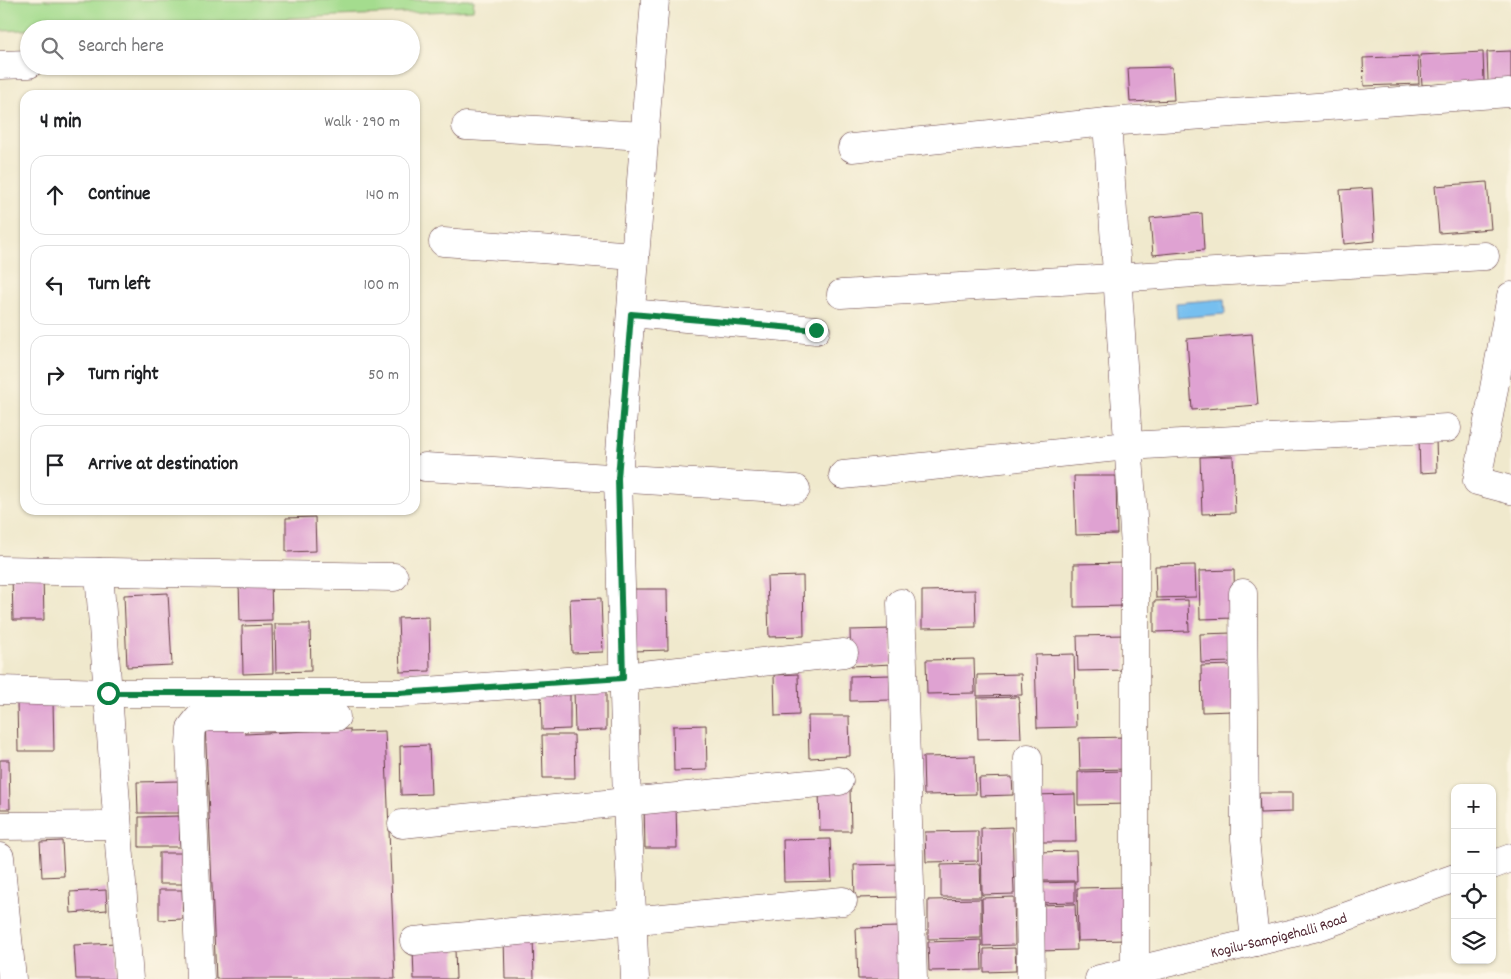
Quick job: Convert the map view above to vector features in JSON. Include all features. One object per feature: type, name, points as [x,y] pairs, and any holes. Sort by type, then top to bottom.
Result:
[{"type":"street","points":[[634,979],[618,478],[656,0]]},
{"type":"street","points":[[0,65],[20,64]]},
{"type":"street","points":[[852,148],[1107,122],[1508,93]]},
{"type":"street","points":[[1107,122],[1135,547],[1135,970]]},
{"type":"street","points":[[466,126],[645,136]]},
{"type":"street","points":[[444,242],[635,256]]},
{"type":"street","points":[[841,294],[1485,256]]},
{"type":"street","points":[[1511,296],[1477,481],[1511,490]]},
{"type":"street","points":[[631,314],[816,330]]},
{"type":"street","points":[[843,475],[1128,446],[1447,428]]},
{"type":"street","points":[[426,467],[796,489]]},
{"type":"street","points":[[0,570],[394,578]]},
{"type":"street","points":[[99,572],[129,979]]},
{"type":"street","points":[[1243,593],[1245,839],[1255,942]]},
{"type":"street","points":[[901,603],[913,979]]},
{"type":"street","points":[[0,690],[108,693],[399,693],[623,678],[844,653]]},
{"type":"street","points":[[200,979],[190,744],[191,728],[198,719],[212,716],[336,717]]},
{"type":"street","points":[[1028,758],[1031,979]]},
{"type":"street","points":[[402,824],[839,781]]},
{"type":"street","points":[[0,826],[117,825]]},
{"type":"street","points":[[0,857],[12,979]]},
{"type":"street","points":[[1496,864],[1511,858]]},
{"type":"street","name":"Kogilu-Sampigehalli Road","points":[[1100,979],[1314,928],[1451,879]]},
{"type":"street","points":[[414,940],[843,901]]},
{"type":"green space","points":[[0,0],[474,0],[473,10],[248,20],[20,20],[20,30],[0,31]]},
{"type":"water","points":[[1224,299],[1225,314],[1177,318],[1176,303]]},
{"type":"building","points":[[1511,51],[1511,80],[1488,81],[1487,52]]},
{"type":"building","points":[[1483,52],[1484,82],[1422,85],[1420,55]]},
{"type":"building","points":[[1418,56],[1419,84],[1364,86],[1363,58]]},
{"type":"building","points":[[1172,67],[1174,100],[1130,102],[1128,68]]},
{"type":"building","points":[[1487,182],[1491,229],[1439,233],[1435,186]]},
{"type":"building","points":[[1372,188],[1375,241],[1344,244],[1340,190]]},
{"type":"building","points":[[1202,213],[1204,250],[1153,255],[1150,218]]},
{"type":"building","points":[[1252,334],[1258,405],[1192,410],[1187,339]]},
{"type":"building","points":[[1419,439],[1436,439],[1437,472],[1420,473]]},
{"type":"building","points":[[1233,456],[1235,513],[1202,514],[1200,457]]},
{"type":"building","points":[[1074,476],[1116,476],[1117,534],[1076,535]]},
{"type":"building","points":[[315,517],[316,551],[286,552],[286,518]]},
{"type":"building","points":[[1126,563],[1127,606],[1074,607],[1074,564]]},
{"type":"building","points":[[1195,565],[1196,597],[1156,598],[1155,566]]},
{"type":"building","points":[[1234,570],[1235,618],[1200,619],[1199,571]]},
{"type":"building","points":[[12,575],[43,575],[44,620],[13,620]]},
{"type":"building","points":[[803,576],[804,636],[769,637],[767,577]]},
{"type":"building","points":[[271,580],[272,620],[240,621],[239,581]]},
{"type":"building","points":[[631,589],[667,589],[668,650],[633,651]]},
{"type":"building","points":[[975,590],[976,627],[922,628],[922,591]]},
{"type":"building","points":[[168,593],[172,665],[127,667],[124,595]]},
{"type":"building","points":[[601,598],[603,652],[572,653],[570,599]]},
{"type":"building","points":[[1188,600],[1189,631],[1154,632],[1154,601]]},
{"type":"building","points":[[429,617],[430,671],[400,672],[398,618]]},
{"type":"building","points":[[275,624],[310,624],[311,671],[276,672]]},
{"type":"building","points":[[272,625],[273,673],[243,674],[242,626]]},
{"type":"building","points":[[892,629],[892,664],[851,666],[850,630]]},
{"type":"building","points":[[1232,633],[1232,662],[1201,663],[1200,634]]},
{"type":"building","points":[[1125,635],[1126,670],[1078,671],[1077,636]]},
{"type":"building","points":[[1074,654],[1076,727],[1037,728],[1035,655]]},
{"type":"building","points":[[974,659],[975,693],[927,694],[926,660]]},
{"type":"building","points":[[1232,665],[1233,711],[1202,712],[1201,666]]},
{"type":"building","points":[[798,674],[799,715],[775,716],[774,675]]},
{"type":"building","points":[[1021,674],[1022,695],[977,696],[977,675]]},
{"type":"building","points":[[891,675],[892,700],[850,701],[850,676]]},
{"type":"building","points":[[574,689],[606,689],[606,730],[575,731]]},
{"type":"building","points":[[541,694],[570,694],[570,729],[542,730]]},
{"type":"building","points":[[1019,697],[1021,738],[978,739],[977,698]]},
{"type":"building","points":[[53,701],[54,751],[18,751],[17,702]]},
{"type":"building","points":[[808,716],[849,716],[850,756],[809,758]]},
{"type":"building","points":[[205,722],[244,727],[245,734],[350,729],[350,732],[385,731],[395,979],[216,979]]},
{"type":"building","points":[[706,725],[707,770],[674,771],[673,726]]},
{"type":"building","points":[[542,735],[574,735],[575,778],[543,778]]},
{"type":"building","points":[[1127,737],[1128,769],[1080,770],[1079,738]]},
{"type":"building","points":[[429,745],[431,794],[401,795],[400,746]]},
{"type":"building","points":[[975,756],[976,794],[924,795],[923,757]]},
{"type":"building","points":[[0,760],[9,760],[10,809],[0,809]]},
{"type":"building","points":[[1126,771],[1127,804],[1078,805],[1078,772]]},
{"type":"building","points":[[1012,777],[1013,795],[980,796],[979,778]]},
{"type":"building","points":[[179,781],[179,813],[138,813],[137,782]]},
{"type":"building","points":[[850,789],[851,831],[820,831],[819,790]]},
{"type":"building","points":[[1259,793],[1292,793],[1292,812],[1260,813]]},
{"type":"building","points":[[1075,794],[1076,842],[1034,842],[1033,795]]},
{"type":"building","points":[[676,804],[677,848],[645,848],[644,805]]},
{"type":"building","points":[[179,816],[180,847],[139,847],[139,817]]},
{"type":"building","points":[[1012,827],[1014,894],[982,895],[981,828]]},
{"type":"building","points":[[978,831],[978,861],[926,862],[925,832]]},
{"type":"building","points":[[830,839],[832,881],[784,882],[783,840]]},
{"type":"building","points":[[62,841],[64,876],[42,877],[40,842]]},
{"type":"building","points":[[1076,851],[1077,881],[1038,881],[1037,852]]},
{"type":"building","points":[[159,853],[183,853],[183,884],[159,884]]},
{"type":"building","points":[[900,864],[901,897],[855,898],[854,865]]},
{"type":"building","points":[[980,864],[981,897],[941,897],[941,865]]},
{"type":"building","points":[[1075,882],[1075,902],[1038,903],[1037,883]]},
{"type":"building","points":[[1126,887],[1128,940],[1078,941],[1077,888]]},
{"type":"building","points":[[106,890],[107,910],[71,913],[70,892]]},
{"type":"building","points":[[159,890],[182,890],[183,919],[159,920]]},
{"type":"building","points":[[1014,897],[1015,945],[983,946],[982,898]]},
{"type":"building","points":[[981,899],[981,938],[928,939],[928,900]]},
{"type":"building","points":[[1075,904],[1077,950],[1038,951],[1038,905]]},
{"type":"building","points":[[901,927],[903,979],[858,979],[856,928]]},
{"type":"building","points":[[533,936],[534,979],[505,979],[504,937]]},
{"type":"building","points":[[981,940],[982,970],[929,971],[928,942]]},
{"type":"building","points":[[116,943],[118,979],[76,979],[74,945]]},
{"type":"building","points":[[1015,948],[1016,971],[984,972],[984,949]]},
{"type":"building","points":[[413,949],[455,949],[456,979],[414,979]]},
{"type":"route","points":[[108,693],[399,693],[623,678],[618,478],[631,314],[816,330]]}]
